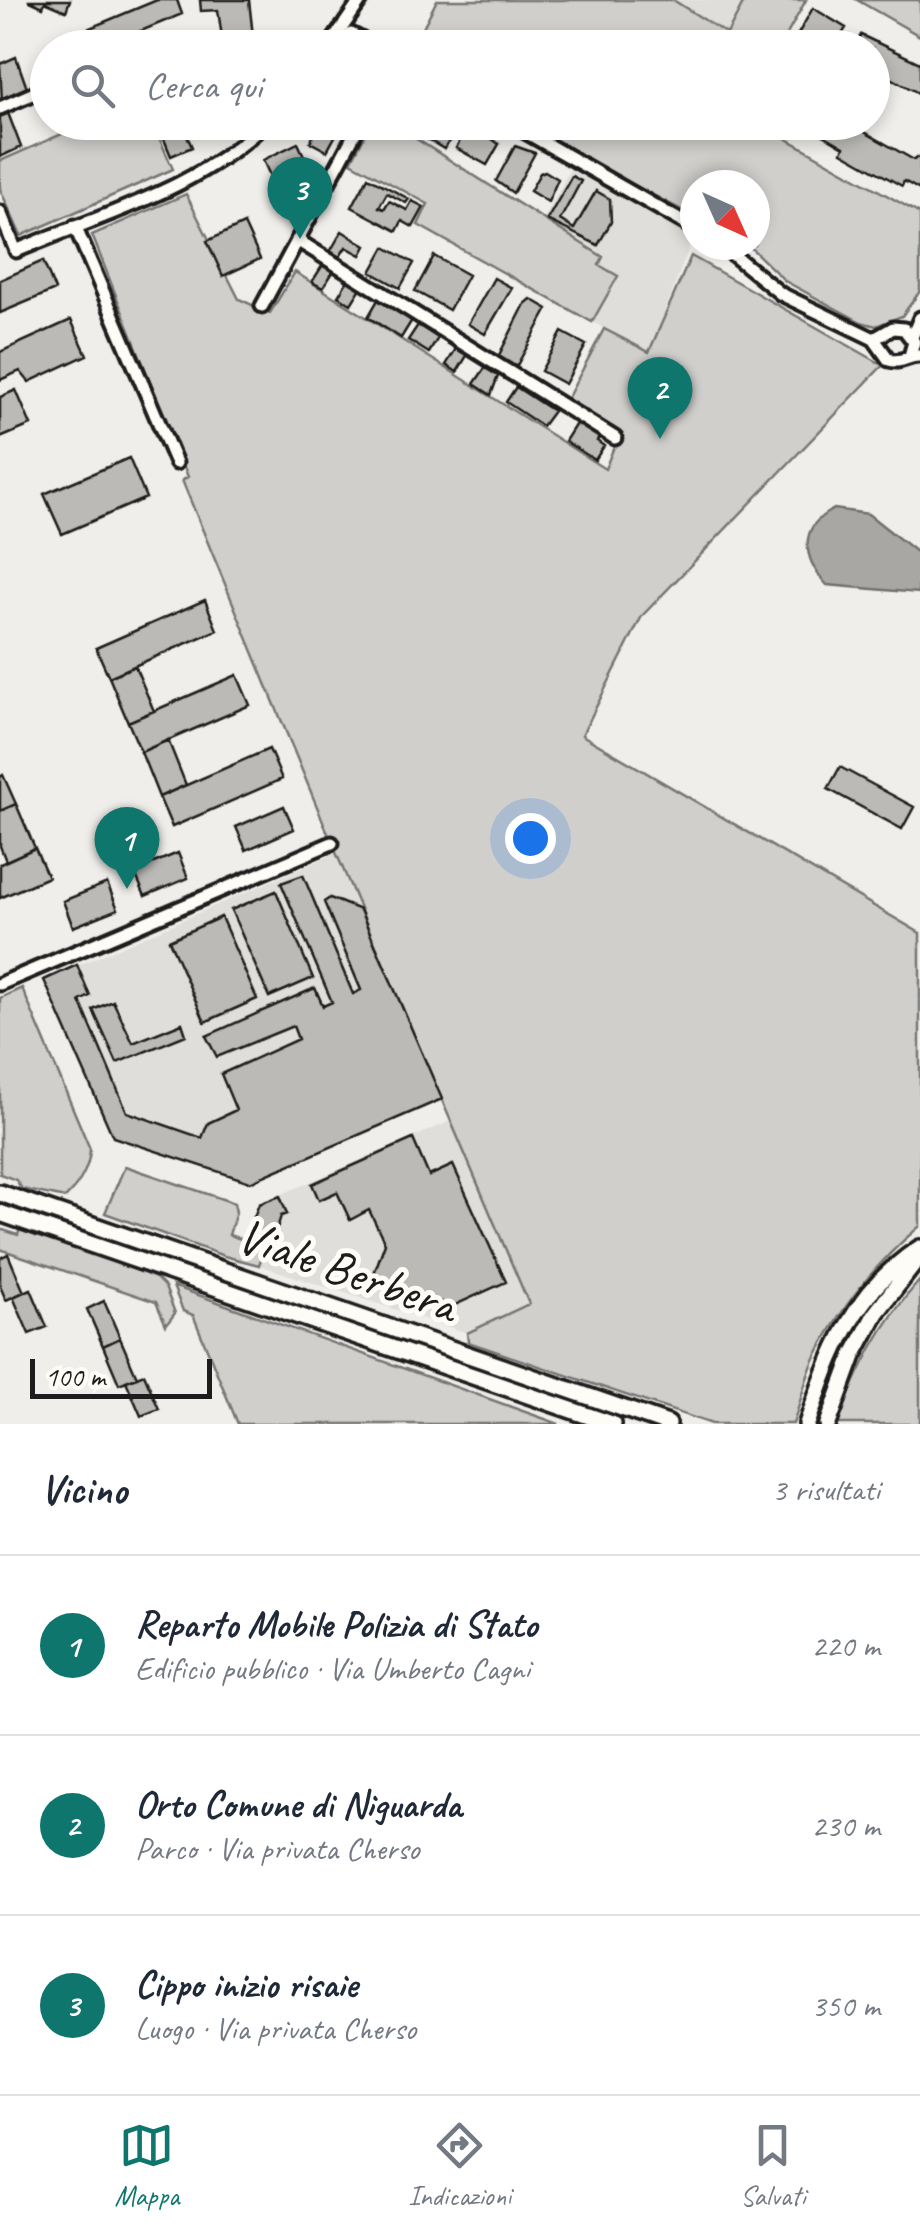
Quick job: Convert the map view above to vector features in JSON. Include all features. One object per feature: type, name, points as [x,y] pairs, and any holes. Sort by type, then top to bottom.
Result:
[{"type":"street","points":[[345,30],[361,0]]},
{"type":"street","points":[[352,14],[356,30]]},
{"type":"street","points":[[0,108],[30,95]]},
{"type":"street","points":[[0,212],[16,250],[176,188],[248,140]]},
{"type":"street","points":[[262,306],[351,140]]},
{"type":"street","points":[[539,140],[680,220]]},
{"type":"street","points":[[75,226],[176,463]]},
{"type":"street","points":[[297,240],[615,438]]},
{"type":"street","points":[[739,260],[781,294],[879,341],[884,356],[891,361],[902,361],[913,346],[920,318]]},
{"type":"street","points":[[879,341],[893,328],[913,346]]},
{"type":"street","points":[[0,984],[332,842]]},
{"type":"street","name":"Viale Berbera","points":[[0,1193],[668,1424]]},
{"type":"street","name":"Viale Berbera","points":[[0,1213],[612,1424]]},
{"type":"street","points":[[808,1424],[841,1335],[864,1298],[891,1267],[920,1252]]},
{"type":"street","points":[[828,1424],[876,1313],[920,1252]]},
{"type":"street","points":[[824,1375],[843,1384]]},
{"type":"shaded area","points":[[437,0],[673,0],[721,30],[422,30]]},
{"type":"shaded area","points":[[673,0],[745,0],[729,30],[721,30]]},
{"type":"shaded area","points":[[745,0],[806,0],[789,30],[729,30]]},
{"type":"shaded area","points":[[857,0],[920,0],[920,36]]},
{"type":"shaded area","points":[[48,140],[160,140],[173,169],[21,236],[0,189],[0,161]]},
{"type":"shaded area","points":[[362,140],[418,140],[603,257],[599,265],[618,276],[592,322],[418,225],[428,204],[351,162]]},
{"type":"shaded area","points":[[549,140],[789,140],[920,214],[920,291],[902,316],[876,326],[861,322],[785,281],[763,260],[770,260],[770,170],[680,170],[680,209]]},
{"type":"shaded area","points":[[573,163],[680,224],[680,260],[684,260],[649,353],[592,322],[618,276],[599,264],[602,257],[543,221]]},
{"type":"shaded area","points":[[186,194],[239,299],[270,313],[295,272],[605,469],[620,432],[567,399],[604,329],[649,352],[689,260],[698,260],[883,365],[642,616],[582,735],[920,933],[920,1226],[875,1270],[837,1320],[812,1364],[793,1424],[712,1424],[468,1342],[467,1333],[529,1304],[182,480],[188,477],[92,235]]},
{"type":"shaded area","points":[[834,509],[868,514],[920,555],[918,593],[827,585],[813,565],[808,544],[814,525]]},
{"type":"shaded area","points":[[336,853],[442,1099],[250,1182],[113,1137],[44,980]]},
{"type":"shaded area","points":[[22,988],[90,1149],[82,1176],[65,1198],[22,1189],[16,1180],[0,1174],[0,998]]},
{"type":"shaded area","points":[[451,1121],[530,1304],[467,1333],[259,1265],[265,1247],[245,1240],[259,1204]]},
{"type":"shaded area","points":[[125,1166],[234,1203],[236,1212],[229,1235],[265,1247],[259,1265],[105,1213]]},
{"type":"shaded area","points":[[21,1225],[156,1278],[165,1287],[175,1313],[166,1325],[156,1302],[0,1249],[0,1229],[18,1235]]},
{"type":"shaded area","points":[[920,1280],[920,1424],[838,1424],[872,1348]]},
{"type":"shaded area","points":[[173,1286],[559,1424],[238,1424],[193,1315],[183,1311]]},
{"type":"building","points":[[28,0],[70,0],[66,11]]},
{"type":"building","points":[[157,0],[177,0],[182,14],[143,30],[85,30]]},
{"type":"building","points":[[200,0],[249,0],[252,30],[221,30],[218,10],[201,11]]},
{"type":"building","points":[[813,8],[846,28],[845,30],[800,30]]},
{"type":"building","points":[[890,49],[920,63],[920,94],[890,77]]},
{"type":"building","points":[[16,57],[28,91],[2,102],[0,64]]},
{"type":"building","points":[[8,113],[21,147],[0,157],[0,117]]},
{"type":"building","points":[[164,140],[189,140],[192,147],[171,156]]},
{"type":"building","points":[[311,140],[333,140],[327,151]]},
{"type":"building","points":[[429,140],[450,140],[444,149]]},
{"type":"building","points":[[460,140],[493,140],[499,144],[487,165],[456,148]]},
{"type":"building","points":[[832,140],[879,140],[914,160],[917,157],[920,190],[904,181],[902,186],[842,152],[844,147]]},
{"type":"building","points":[[298,143],[314,177],[278,194],[263,160]]},
{"type":"building","points":[[515,146],[535,153],[513,193],[496,181]]},
{"type":"building","points":[[545,171],[558,179],[548,202],[530,191]]},
{"type":"building","points":[[572,176],[581,181],[560,220],[574,229],[596,191],[610,199],[611,222],[598,245],[547,220]]},
{"type":"building","points":[[368,177],[409,199],[406,203],[387,193],[379,207],[384,209],[389,201],[407,210],[412,201],[424,207],[413,227],[402,221],[397,231],[352,207]]},
{"type":"building","points":[[244,224],[260,259],[223,276],[207,241]]},
{"type":"building","points":[[342,231],[366,246],[361,255],[346,247],[339,258],[330,252]]},
{"type":"building","points":[[385,247],[414,263],[400,288],[371,272]]},
{"type":"building","points":[[434,256],[468,275],[449,310],[415,291]]},
{"type":"building","points":[[43,261],[55,290],[0,313],[0,280]]},
{"type":"building","points":[[324,263],[335,269],[323,288],[312,282]]},
{"type":"building","points":[[494,278],[512,288],[485,334],[468,324]]},
{"type":"building","points":[[348,280],[361,288],[351,304],[338,296]]},
{"type":"building","points":[[379,298],[412,320],[401,338],[368,317]]},
{"type":"building","points":[[531,299],[548,309],[516,367],[498,357]]},
{"type":"building","points":[[71,320],[87,355],[29,382],[20,371],[0,380],[0,352]]},
{"type":"building","points":[[418,325],[438,338],[429,353],[408,340]]},
{"type":"building","points":[[562,332],[586,345],[565,384],[541,371]]},
{"type":"building","points":[[457,347],[468,354],[457,372],[446,365]]},
{"type":"building","points":[[485,368],[498,376],[491,395],[474,384]]},
{"type":"building","points":[[516,387],[553,411],[542,426],[506,402]]},
{"type":"building","points":[[16,390],[31,425],[0,438],[0,397]]},
{"type":"building","points":[[577,422],[600,436],[597,441],[604,446],[595,460],[565,441]]},
{"type":"building","points":[[129,458],[146,498],[62,534],[44,494]]},
{"type":"building","points":[[205,600],[217,630],[109,677],[96,648]]},
{"type":"building","points":[[135,666],[154,711],[128,722],[109,677]]},
{"type":"building","points":[[237,675],[250,705],[141,752],[128,722]]},
{"type":"building","points":[[168,740],[186,785],[159,797],[141,752]]},
{"type":"building","points":[[269,749],[282,779],[172,827],[159,797]]},
{"type":"building","points":[[840,767],[914,807],[902,829],[828,789]]},
{"type":"building","points":[[3,775],[16,804],[0,811],[0,777]]},
{"type":"building","points":[[16,804],[35,848],[6,861],[0,846],[0,811]]},
{"type":"building","points":[[284,806],[294,829],[246,850],[236,827]]},
{"type":"building","points":[[35,848],[48,877],[0,898],[0,864]]},
{"type":"building","points":[[178,853],[188,878],[145,896],[134,871]]},
{"type":"building","points":[[303,875],[353,994],[361,990],[324,902],[330,898],[360,910],[442,1099],[250,1182],[113,1137],[44,980],[77,965],[90,996],[80,1001],[127,1112],[202,1138],[208,1123],[236,1110],[221,1074],[298,1039],[293,1026],[217,1057],[206,1036],[315,988],[323,1006],[332,1002],[281,883]]},
{"type":"building","points":[[107,883],[118,909],[73,927],[63,901]]},
{"type":"building","points":[[276,891],[313,978],[269,997],[231,910]]},
{"type":"building","points":[[221,917],[257,999],[205,1022],[169,940]]},
{"type":"building","points":[[113,1001],[133,1043],[182,1023],[186,1035],[117,1063],[93,1010]]},
{"type":"building","points":[[413,1139],[429,1176],[453,1165],[506,1282],[453,1306],[372,1279],[385,1243],[369,1210],[350,1220],[337,1192],[319,1200],[312,1184]]},
{"type":"building","points":[[280,1196],[287,1214],[281,1216],[271,1248],[245,1240],[259,1204]]},
{"type":"building","points":[[8,1254],[24,1292],[6,1300],[0,1286],[0,1258]]},
{"type":"building","points":[[31,1289],[47,1327],[29,1334],[13,1297]]},
{"type":"building","points":[[104,1301],[120,1338],[103,1346],[87,1309]]},
{"type":"building","points":[[120,1338],[137,1377],[119,1384],[103,1346]]},
{"type":"building","points":[[144,1374],[159,1409],[141,1416],[126,1381]]},
{"type":"place","name":"Cippo inizio risaie","points":[[300,239]]},
{"type":"place","name":"Orto Comune di Niguarda","points":[[660,439]]},
{"type":"place","name":"Reparto Mobile Polizia di Stato","points":[[127,889]]}]
